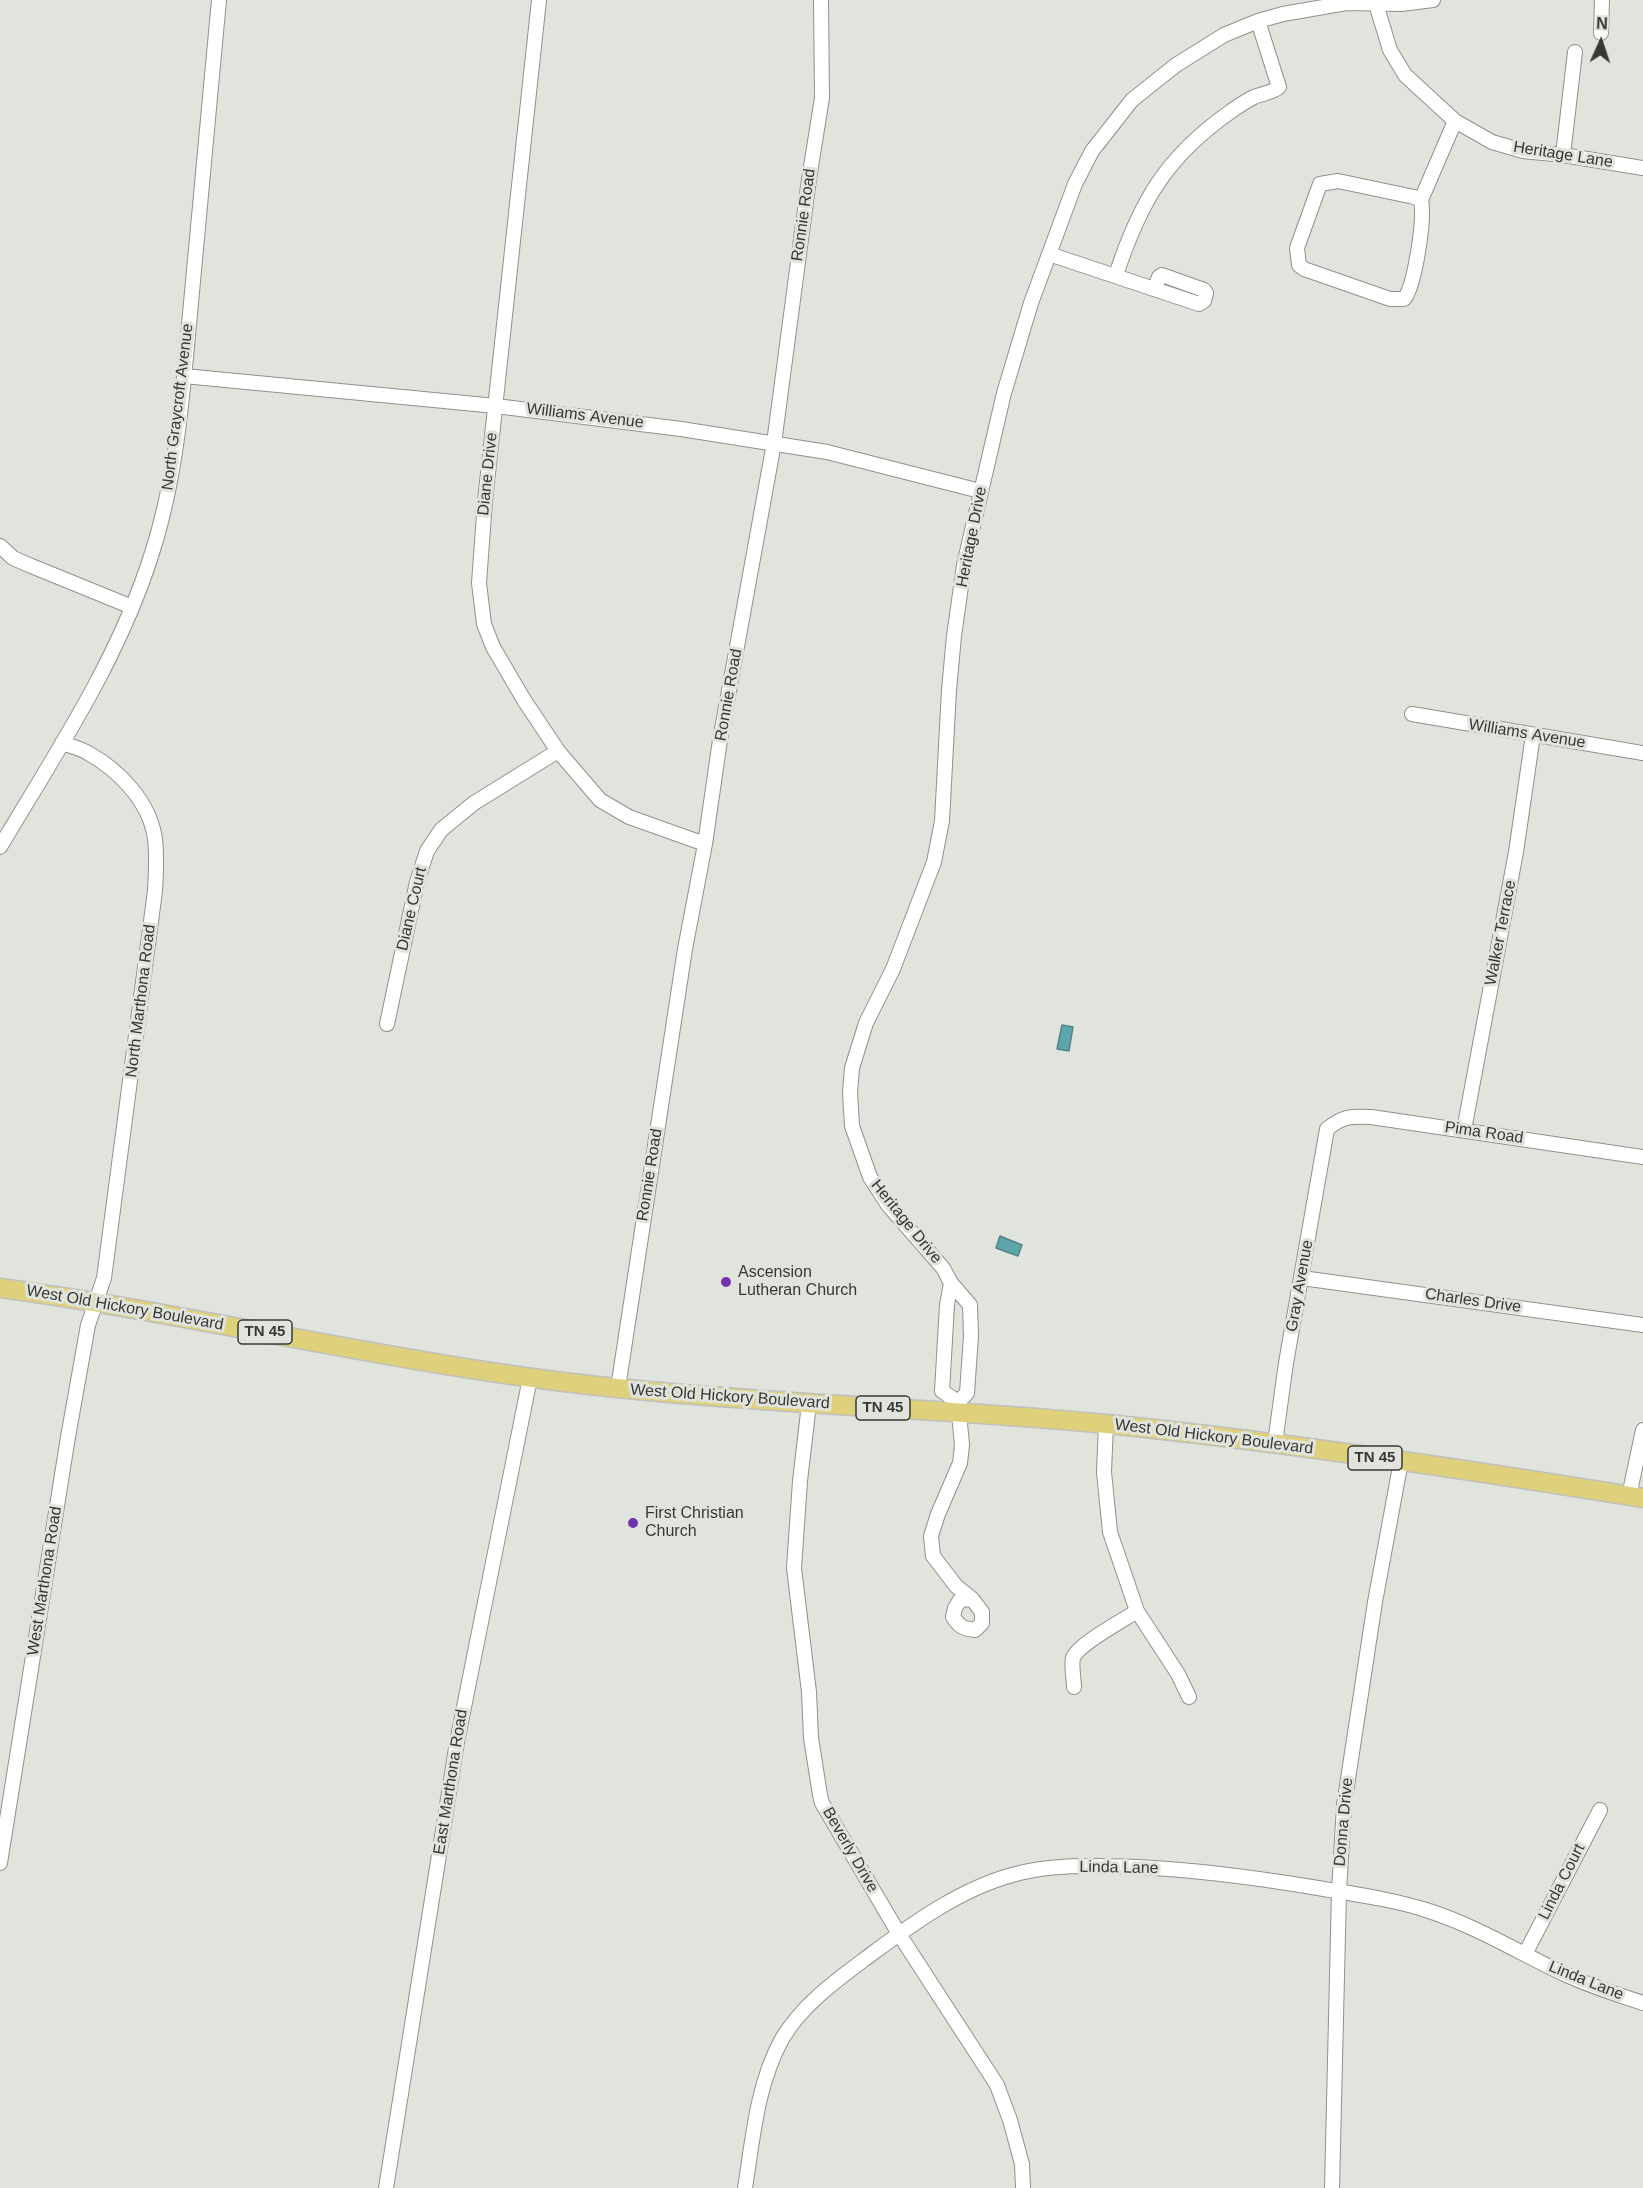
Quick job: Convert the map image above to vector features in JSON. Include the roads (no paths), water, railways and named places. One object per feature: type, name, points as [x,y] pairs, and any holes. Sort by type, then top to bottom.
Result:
[{"type":"main road","name":"West Old Hickory Boulevard","points":[[0,1288],[97,1301],[390,1355],[530,1378],[809,1404],[958,1407],[1275,1443],[1636,1497]]},
{"type":"street","name":"North Graycroft Avenue","points":[[0,847],[62,743],[112,652],[152,555],[170,484],[184,376],[219,0]]},
{"type":"street","name":"Diane Drive","points":[[539,0],[484,501],[479,583],[484,624],[508,672],[558,751],[600,800],[629,817],[705,844]]},
{"type":"street","name":"Ronnie Road","points":[[618,1388],[683,960],[774,442],[822,98],[821,0]]},
{"type":"street","name":"Heritage Drive","points":[[958,1407],[967,1393],[971,1336],[970,1305],[951,1283],[943,1268],[888,1205],[870,1177],[852,1126],[850,1092],[852,1068],[866,1023],[893,969],[934,862],[945,792],[948,699],[964,565],[1004,393],[1022,331],[1082,168],[1092,151],[1132,100],[1184,59],[1224,35],[1258,21],[1346,3],[1401,4],[1432,0]]},
{"type":"street","points":[[1601,33],[1602,0]]},
{"type":"street","name":"Heritage Lane","points":[[1376,4],[1390,50],[1405,75],[1455,121],[1492,142],[1523,151],[1643,168]]},
{"type":"street","points":[[1116,275],[1142,209],[1174,161],[1203,132],[1233,110],[1254,97],[1275,91],[1279,87],[1258,21]]},
{"type":"street","points":[[1563,155],[1575,52]]},
{"type":"street","points":[[1421,200],[1338,182],[1320,184],[1297,248],[1299,265],[1304,269],[1389,299],[1404,299],[1411,285],[1423,214],[1421,200],[1455,121]]},
{"type":"street","points":[[1049,254],[1155,288]]},
{"type":"street","name":"Williams Avenue","points":[[184,376],[593,416],[774,442],[827,452],[980,490]]},
{"type":"street","points":[[0,546],[14,558],[29,566],[132,607]]},
{"type":"street","name":"Williams Avenue","points":[[1412,714],[1643,753]]},
{"type":"street","name":"Walker Terrace","points":[[1464,1130],[1516,852],[1533,735]]},
{"type":"street","name":"North Marthona Road","points":[[62,743],[86,752],[110,767],[128,784],[149,819],[155,837],[154,902],[104,1278],[97,1301]]},
{"type":"street","name":"Diane Court","points":[[387,1024],[417,882],[427,851],[441,830],[474,803],[558,751]]},
{"type":"street","name":"Pima Road","points":[[1328,1129],[1339,1120],[1354,1117],[1464,1130],[1643,1157]]},
{"type":"street","name":"Gray Avenue","points":[[1275,1443],[1286,1363],[1328,1129]]},
{"type":"street","name":"Charles Drive","points":[[1302,1278],[1643,1325]]},
{"type":"street","name":"Heritage Drive","points":[[951,1283],[947,1305],[942,1390],[958,1407],[963,1445],[960,1463],[938,1514],[932,1536],[933,1556],[956,1586],[972,1599]]},
{"type":"street","name":"West Marthona Road","points":[[0,1863],[68,1437],[88,1325],[97,1301]]},
{"type":"street","name":"East Marthona Road","points":[[386,2188],[459,1731],[530,1378]]},
{"type":"street","name":"Beverly Drive","points":[[809,1404],[800,1480],[794,1568],[809,1692],[811,1738],[822,1803],[899,1934],[997,2085],[1010,2120],[1022,2164],[1023,2188]]},
{"type":"street","points":[[1106,1424],[1104,1472],[1110,1532],[1137,1611],[1178,1674],[1189,1697]]},
{"type":"street","points":[[1636,1497],[1643,1430]]},
{"type":"street","name":"Donna Drive","points":[[1332,2188],[1339,1891],[1344,1805],[1375,1602],[1401,1461]]},
{"type":"street","points":[[1074,1687],[1073,1659],[1078,1652],[1092,1639],[1137,1611]]},
{"type":"street","name":"Linda Court","points":[[1525,1954],[1600,1810]]},
{"type":"street","name":"Linda Lane","points":[[745,2188],[762,2091],[780,2043],[789,2027],[816,1998],[899,1934],[930,1914],[1012,1874],[1070,1867],[1114,1866],[1214,1872],[1339,1891],[1427,1910],[1472,1928],[1583,1982],[1643,2003]]},
{"type":"water","points":[[1062,1025],[1073,1027],[1069,1051],[1057,1049]]},
{"type":"water","points":[[1000,1236],[1022,1245],[1018,1256],[996,1248]]},
{"type":"place","name":"Ascension Lutheran Church","points":[[726,1282]]},
{"type":"place","name":"First Christian Church","points":[[633,1523]]}]
